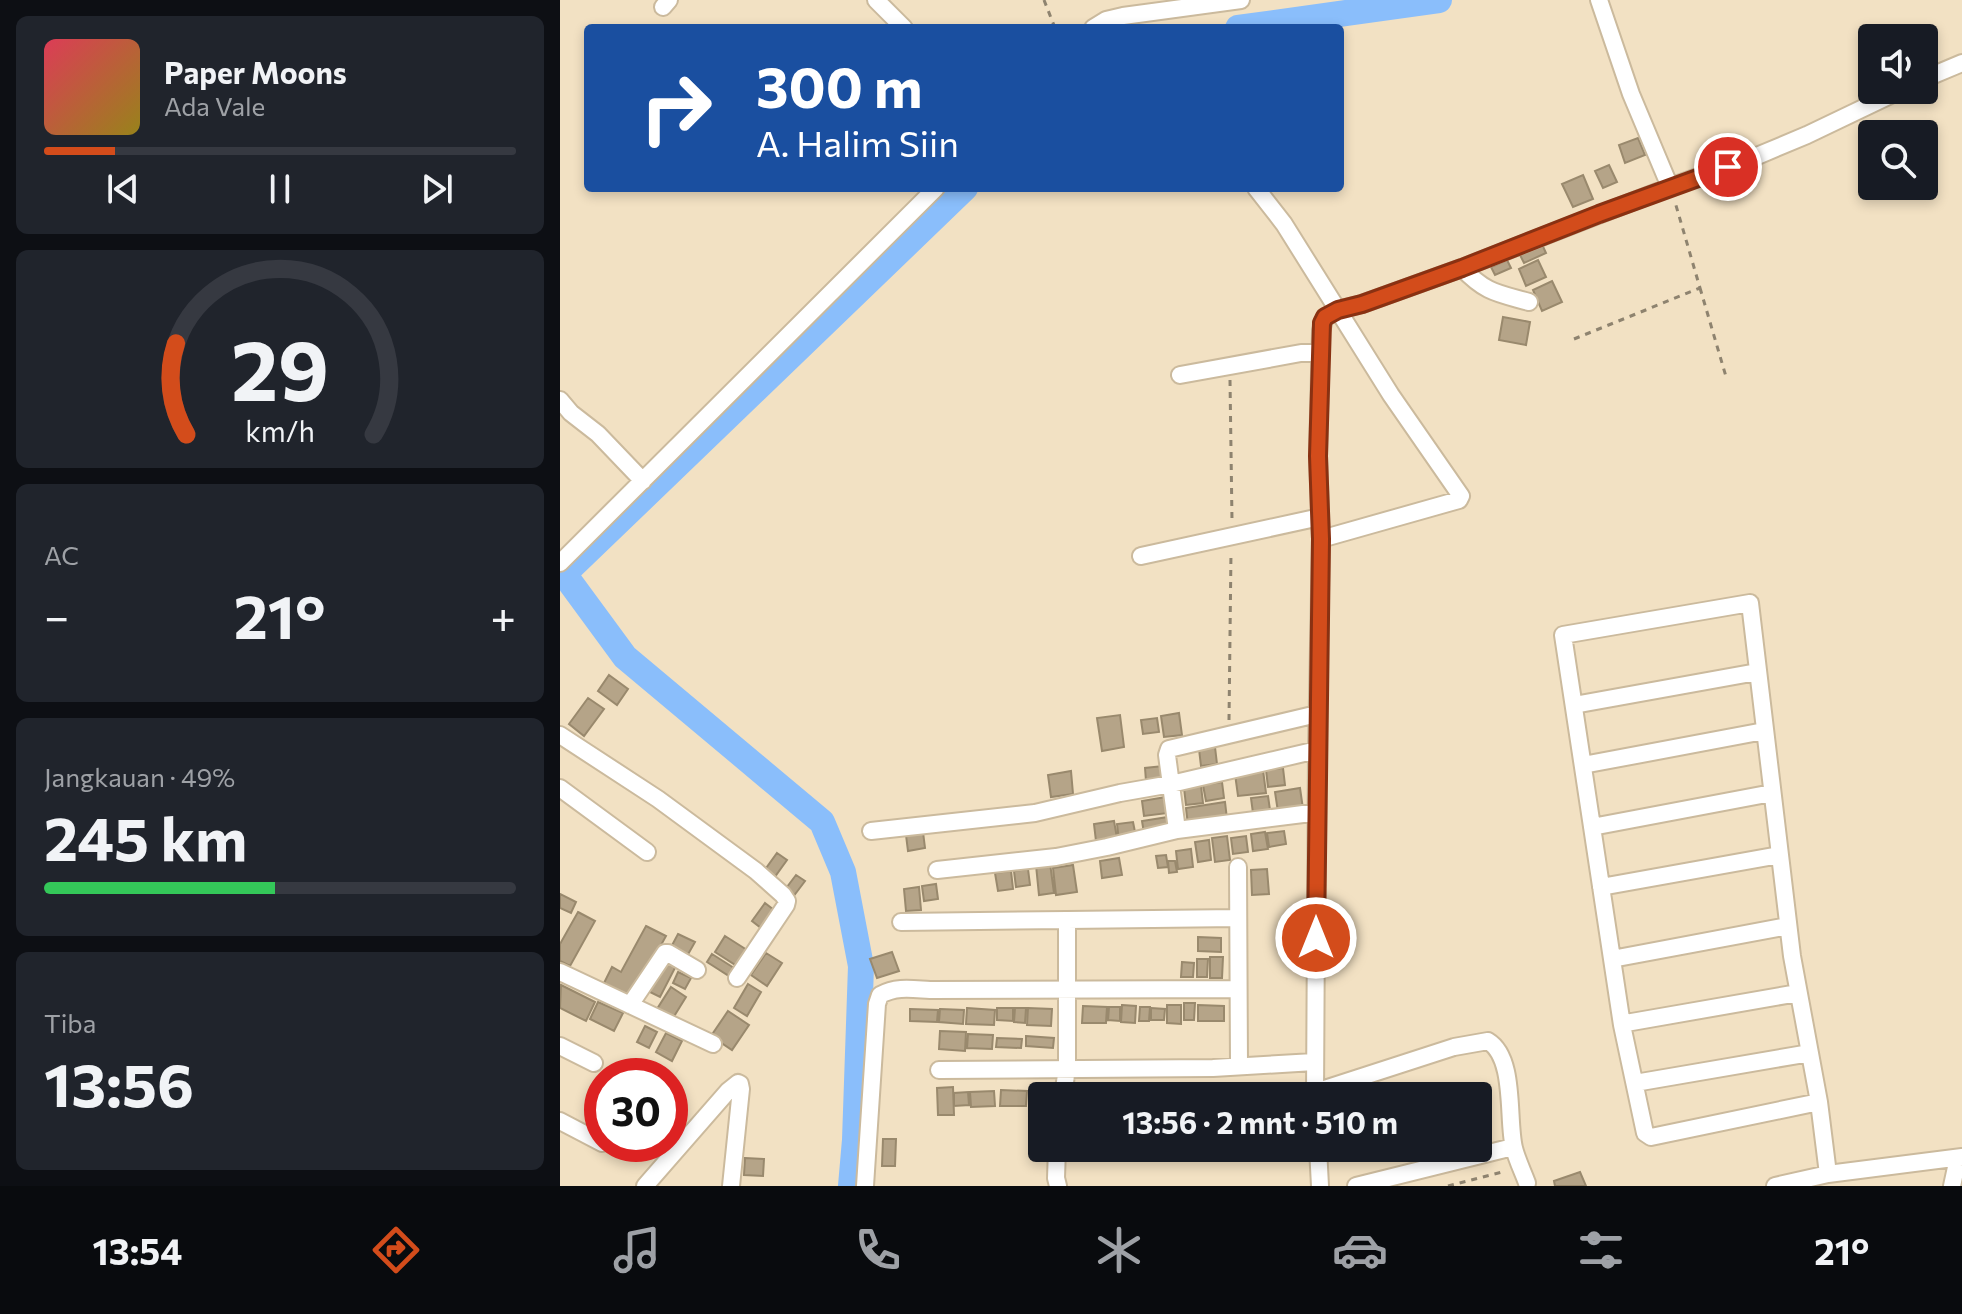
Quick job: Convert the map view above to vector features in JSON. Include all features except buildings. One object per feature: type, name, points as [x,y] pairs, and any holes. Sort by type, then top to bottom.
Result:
[{"type":"street","points":[[876,0],[900,24]]},
{"type":"street","points":[[1102,24],[1145,6],[1241,0]]},
{"type":"street","points":[[1599,0],[1631,94],[1670,187]]},
{"type":"street","points":[[1938,73],[1962,63]]},
{"type":"street","points":[[1315,1082],[1321,539],[1311,353],[1325,317],[1757,156],[1870,104]]},
{"type":"street","points":[[565,558],[932,192]]},
{"type":"street","points":[[1259,192],[1284,224],[1391,395],[1461,496],[1459,500],[1321,539]]},
{"type":"street","points":[[1462,268],[1489,291],[1529,302]]},
{"type":"street","points":[[1180,375],[1311,353]]},
{"type":"street","points":[[560,400],[643,481]]},
{"type":"street","points":[[1141,556],[1320,517]]},
{"type":"street","points":[[1819,1102],[1651,1137],[1645,1133],[1622,1025],[1563,635],[1750,603],[1788,926],[1819,1102],[1828,1174]]},
{"type":"street","points":[[1574,705],[1757,672]]},
{"type":"street","points":[[1177,830],[1167,755],[1169,749],[1317,714]]},
{"type":"street","points":[[1583,765],[1764,731]]},
{"type":"street","points":[[560,735],[658,799],[756,871],[783,895],[786,905],[737,978]]},
{"type":"street","points":[[871,831],[1035,813],[1317,750]]},
{"type":"street","points":[[560,788],[647,852]]},
{"type":"street","points":[[1592,827],[1772,793]]},
{"type":"street","points":[[937,870],[1056,857],[1177,830],[1316,814]]},
{"type":"street","points":[[1601,887],[1779,855]]},
{"type":"street","points":[[1238,867],[1239,1066]]},
{"type":"street","points":[[901,922],[1238,918]]},
{"type":"street","points":[[1065,1082],[1067,920]]},
{"type":"street","points":[[1612,959],[1788,926]]},
{"type":"street","points":[[630,1005],[665,953],[697,970]]},
{"type":"street","points":[[560,972],[713,1044]]},
{"type":"street","points":[[865,1186],[880,995],[899,988],[1238,989]]},
{"type":"street","points":[[1622,1025],[1798,993]]},
{"type":"street","points":[[1350,1082],[1454,1047],[1488,1041],[1495,1045],[1507,1070],[1513,1147],[1527,1183]]},
{"type":"street","points":[[560,1046],[584,1058]]},
{"type":"street","points":[[1635,1083],[1810,1053]]},
{"type":"street","points":[[939,1070],[1314,1062]]},
{"type":"street","points":[[645,1186],[738,1083],[741,1087],[731,1186]]},
{"type":"street","points":[[560,1121],[584,1134]]},
{"type":"street","points":[[1356,1186],[1513,1147]]},
{"type":"street","points":[[1775,1186],[1828,1174],[1844,1180],[1960,1157],[1952,1186]]},
{"type":"street","points":[[1057,1162],[1058,1186]]},
{"type":"street","points":[[1319,1162],[1320,1186]]},
{"type":"path","points":[[1044,0],[1053,24]]},
{"type":"path","points":[[1670,187],[1727,380]]},
{"type":"path","points":[[1574,339],[1700,288]]},
{"type":"path","points":[[1448,1186],[1521,1167]]},
{"type":"waterway","points":[[1267,24],[1439,0]]},
{"type":"waterway","points":[[851,1186],[861,966],[843,872],[822,822],[625,657],[564,574],[961,192]]},
{"type":"route","points":[[1316,938],[1321,539],[1318,456],[1321,331],[1325,317],[1728,167]]}]
